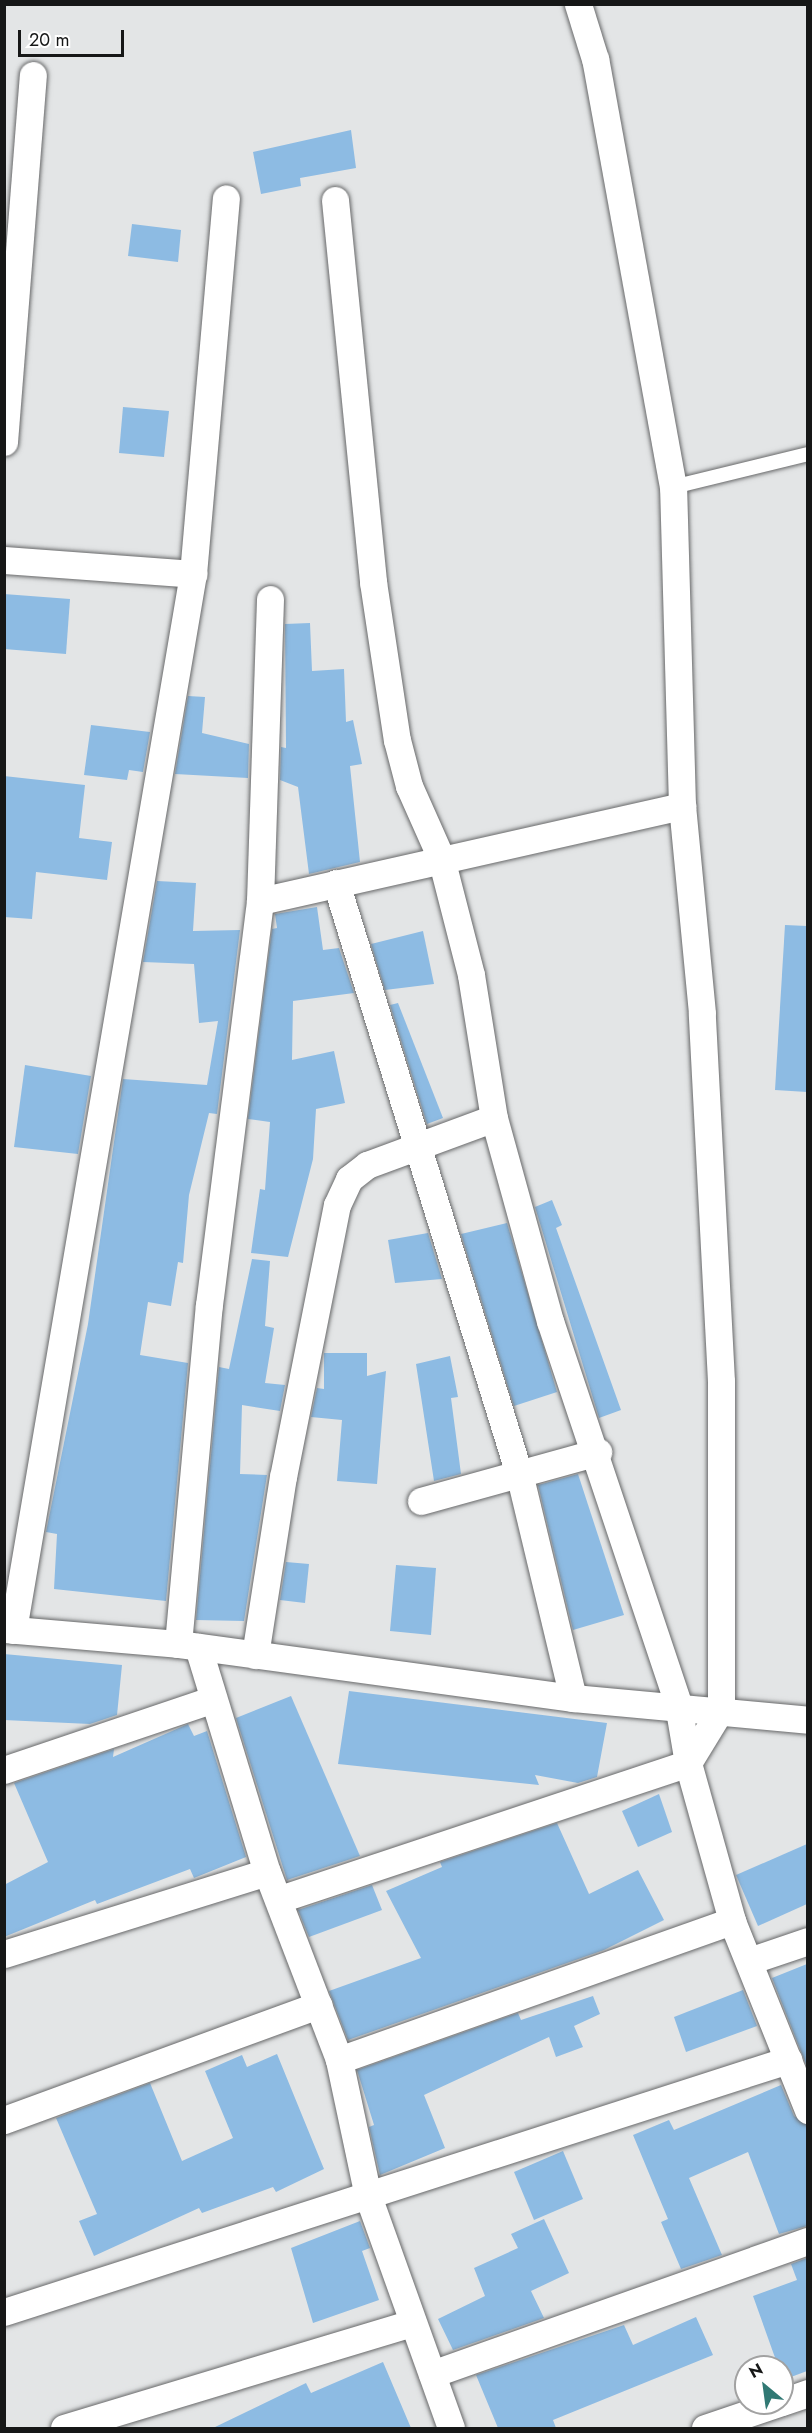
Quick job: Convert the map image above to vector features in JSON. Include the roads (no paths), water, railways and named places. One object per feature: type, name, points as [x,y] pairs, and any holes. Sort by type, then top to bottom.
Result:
[{"type":"street","points":[[280,1899],[688,1763],[721,1709],[721,1381],[702,1013],[682,807],[673,487],[596,59],[578,4]]},
{"type":"street","points":[[4,442],[33,75]]},
{"type":"street","points":[[226,198],[194,574],[9,1630],[188,1646],[573,1698],[678,1704],[807,1720]]},
{"type":"street","points":[[335,201],[373,582],[397,740],[409,786],[441,858],[471,975],[494,1118],[550,1321],[598,1452],[678,1704],[688,1763],[732,1921],[807,2110]]},
{"type":"street","points":[[4,560],[194,574]]},
{"type":"street","points":[[270,599],[260,901],[209,1305],[188,1646],[211,1700],[267,1872],[280,1899],[339,2060],[368,2196],[451,2428]]},
{"type":"street","points":[[260,901],[441,858],[682,807]]},
{"type":"street","points":[[336,883],[520,1478],[573,1698]]},
{"type":"street","points":[[255,1655],[282,1477],[337,1204],[349,1179],[367,1165],[494,1118]]},
{"type":"street","points":[[422,1501],[520,1478],[598,1452]]},
{"type":"street","points":[[4,1770],[211,1700]]},
{"type":"street","points":[[4,1954],[267,1872]]},
{"type":"street","points":[[339,2060],[732,1921]]},
{"type":"street","points":[[749,1961],[807,1941]]},
{"type":"street","points":[[4,2120],[319,2005]]},
{"type":"street","points":[[4,2312],[788,2060]]},
{"type":"street","points":[[432,2374],[807,2241]]},
{"type":"street","points":[[64,2428],[412,2323]]},
{"type":"street","points":[[705,2428],[745,2415]]},
{"type":"lane","points":[[673,487],[807,454]]}]
